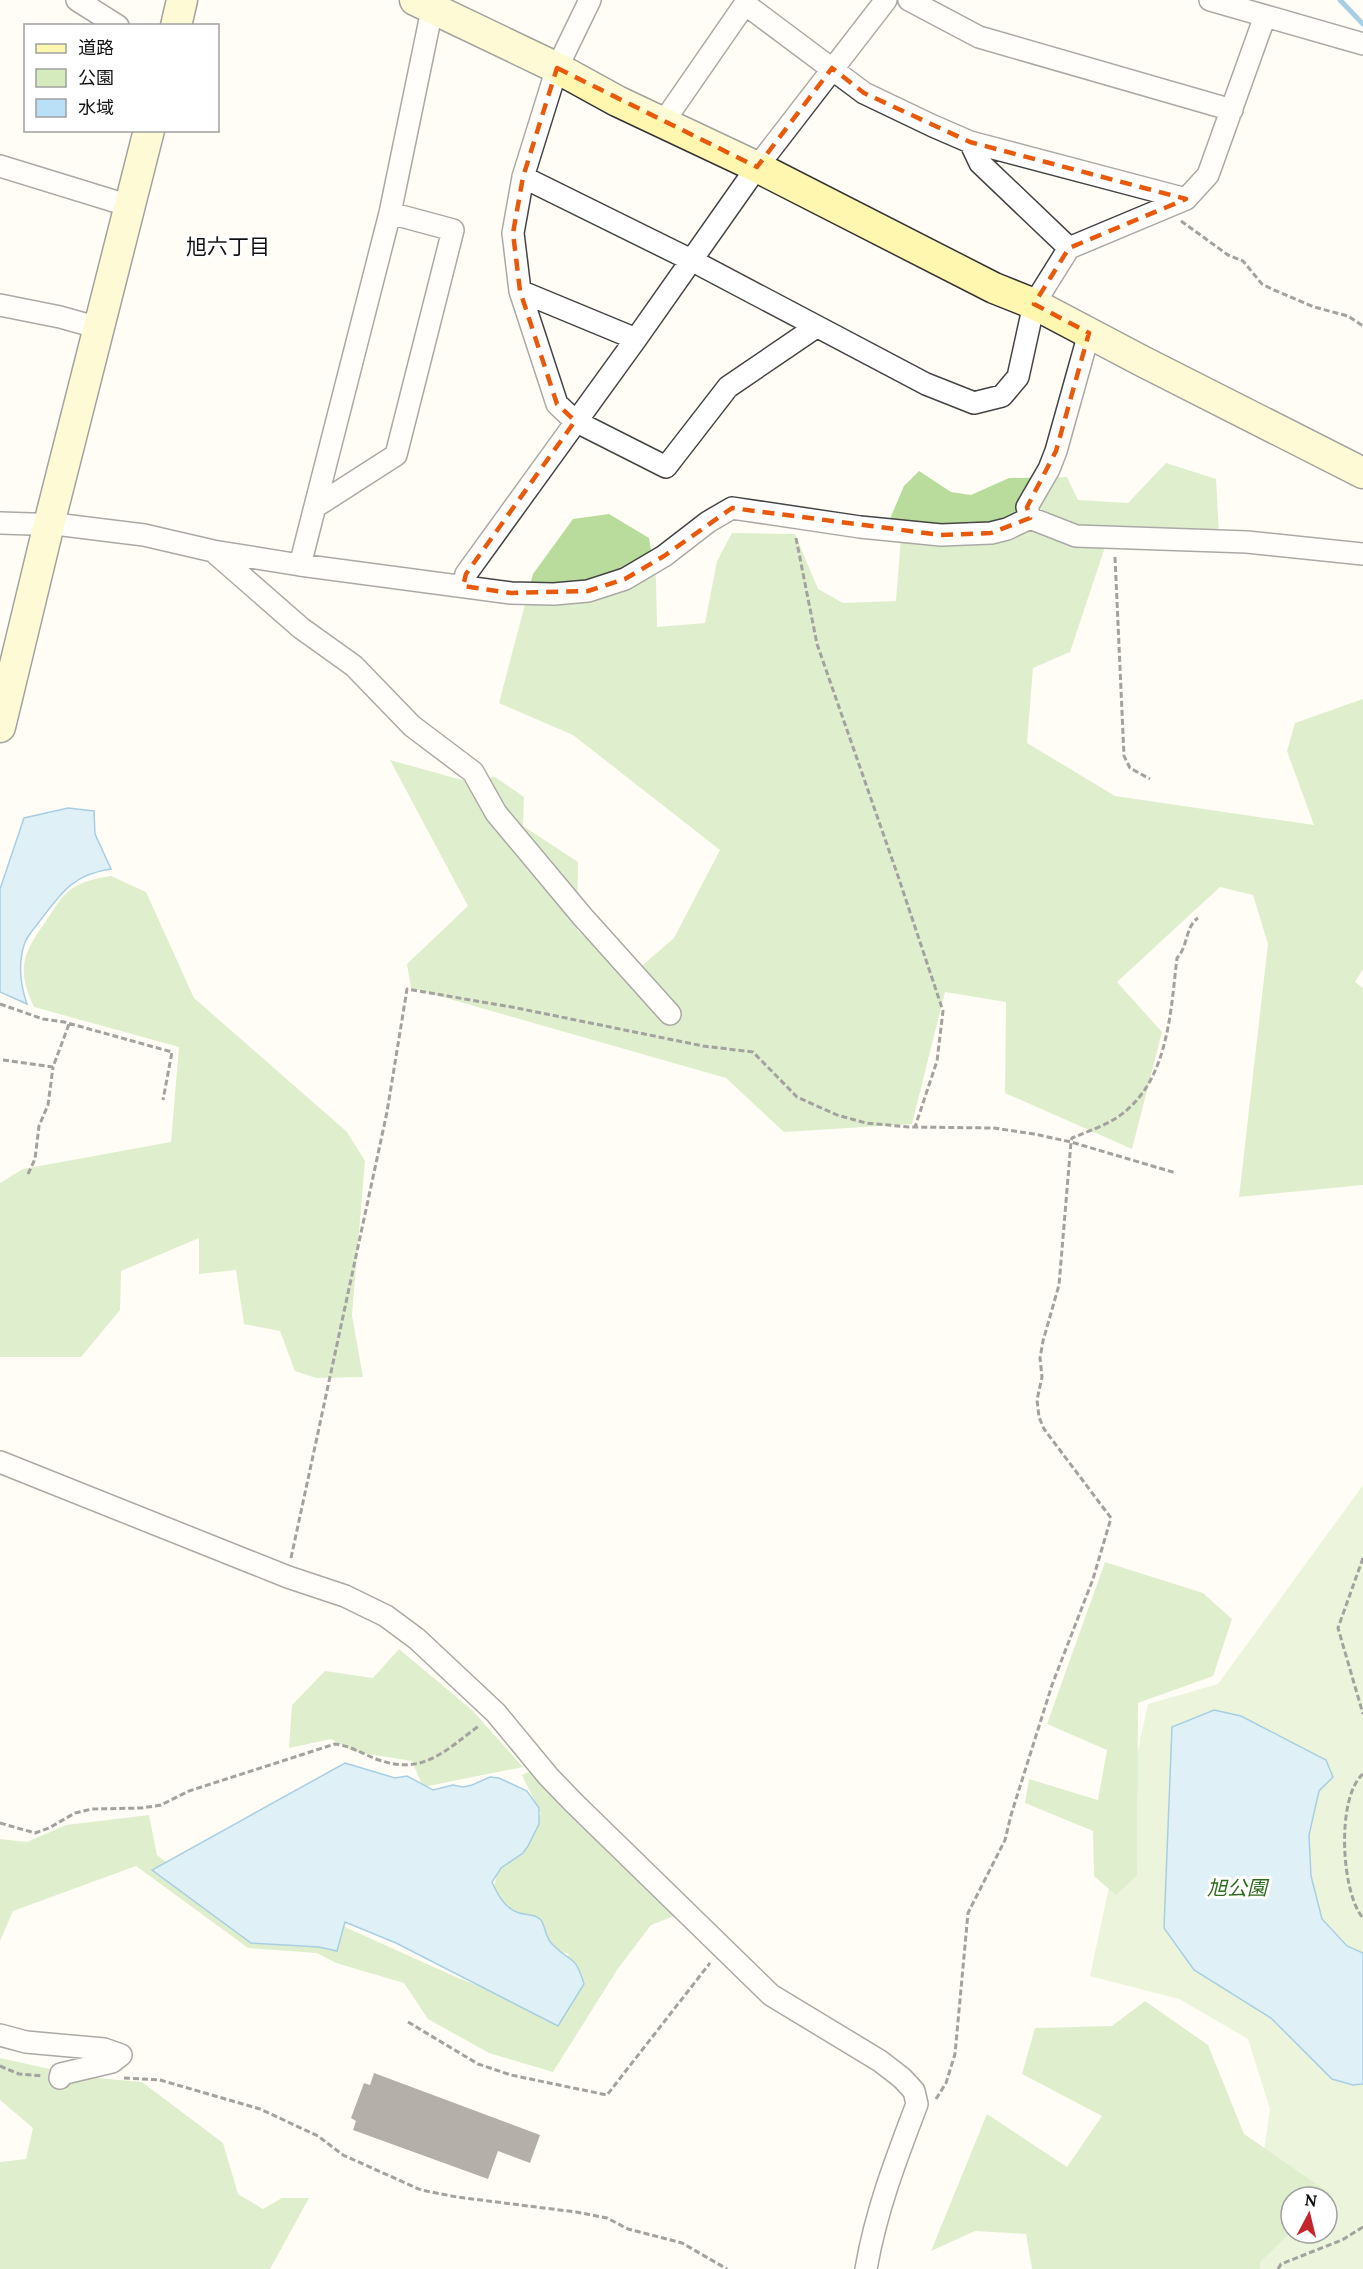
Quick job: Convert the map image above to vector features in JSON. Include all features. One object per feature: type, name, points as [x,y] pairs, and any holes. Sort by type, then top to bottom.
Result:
[{"type":"street","points":[[77,0],[115,24]]},
{"type":"street","points":[[176,24],[182,0]]},
{"type":"street","points":[[590,0],[557,68],[523,177],[513,233],[520,291],[557,404],[575,421],[666,467],[728,387],[816,327]]},
{"type":"street","points":[[463,585],[466,574],[757,167],[886,0]]},
{"type":"street","points":[[909,0],[979,37],[1232,110]]},
{"type":"street","points":[[1210,0],[1363,44]]},
{"type":"street","points":[[300,566],[390,213],[427,3],[557,68],[617,101],[757,167],[994,288],[1035,304],[1363,473]]},
{"type":"street","points":[[662,123],[745,4],[864,93],[970,142],[1186,199]]},
{"type":"street","points":[[523,177],[691,260],[926,384],[974,403],[1002,396],[1018,377],[1035,304],[1069,248],[1186,199],[1208,175],[1265,16]]},
{"type":"street","points":[[0,728],[148,132]]},
{"type":"street","points":[[970,142],[980,164],[1069,248]]},
{"type":"street","points":[[0,166],[130,206]]},
{"type":"street","points":[[315,507],[396,455],[453,230],[390,213]]},
{"type":"street","points":[[520,291],[636,339]]},
{"type":"street","points":[[0,305],[60,317],[99,328]]},
{"type":"street","points":[[1030,518],[1027,507],[1049,469],[1056,451],[1089,333]]},
{"type":"street","points":[[0,524],[49,524],[144,535],[213,551],[300,566],[463,585],[511,593],[554,594],[588,591],[625,579],[664,556],[708,522],[732,508],[860,527],[941,535],[991,533],[1007,529],[1030,518],[1076,536],[1247,542],[1363,554]]},
{"type":"street","points":[[213,551],[301,628],[354,666],[412,726],[473,772],[496,813],[582,916],[670,1014]]},
{"type":"street","points":[[0,1462],[288,1577],[345,1596],[386,1616],[417,1639],[496,1713],[554,1782],[771,1995],[880,2061],[902,2078],[914,2091],[917,2104],[886,2186],[872,2233],[866,2269]]},
{"type":"street","points":[[0,2035],[26,2042],[104,2049],[121,2055],[112,2062],[61,2074],[60,2078]]},
{"type":"path","points":[[1163,209],[1228,255],[1243,261],[1268,287],[1314,307],[1348,316],[1363,326]]},
{"type":"path","points":[[794,517],[804,583],[817,644],[943,1011],[937,1061],[915,1127]]},
{"type":"path","points":[[1114,537],[1122,742],[1126,762],[1130,768],[1150,779]]},
{"type":"path","points":[[917,2104],[935,2101],[946,2083],[955,2054],[968,1912],[1005,1840],[1052,1685],[1093,1579],[1111,1518],[1044,1429],[1039,1417],[1038,1400],[1042,1377],[1040,1358],[1059,1286],[1071,1142],[1072,1138],[1113,1120],[1130,1108],[1153,1074],[1169,1026],[1177,958],[1184,949],[1193,921],[1198,918]]},
{"type":"path","points":[[288,1577],[292,1548],[387,1112],[406,989],[517,1008],[703,1046],[753,1052],[797,1097],[837,1115],[866,1123],[915,1127],[994,1128],[1071,1142],[1176,1173]]},
{"type":"path","points":[[0,1004],[25,1014],[172,1052],[163,1100]]},
{"type":"path","points":[[28,1174],[35,1159],[39,1126],[48,1106],[53,1067],[69,1024]]},
{"type":"path","points":[[3,1060],[53,1067]]},
{"type":"path","points":[[1363,1558],[1338,1628],[1363,1714]]},
{"type":"path","points":[[0,1823],[35,1833],[75,1813],[92,1809],[142,1808],[161,1805],[208,1784],[335,1744],[346,1745],[378,1760],[396,1765],[422,1764],[434,1759],[496,1713]]},
{"type":"path","points":[[1363,1774],[1352,1787],[1347,1811],[1345,1863],[1356,1911],[1363,1918]]},
{"type":"path","points":[[408,2022],[478,2064],[511,2075],[607,2096],[690,1986],[723,1948]]},
{"type":"path","points":[[0,2066],[19,2074],[60,2078]]},
{"type":"path","points":[[123,2078],[160,2080],[260,2109],[318,2136],[343,2155],[421,2190],[607,2218],[628,2229],[682,2243],[727,2269]]},
{"type":"path","points":[[1278,2269],[1281,2264],[1342,2240],[1363,2227]]},
{"type":"highlighted area","points":[[557,68],[757,167],[832,68],[864,93],[970,142],[1186,199],[1069,248],[1034,304],[1089,333],[1056,451],[1027,507],[1030,518],[991,533],[941,535],[732,508],[664,556],[625,579],[588,591],[511,593],[463,586],[466,574],[575,421],[557,404],[520,291],[513,233],[523,177]]},
{"type":"green space","points":[[1166,463],[1216,479],[1219,533],[1110,532],[1070,652],[1033,668],[1027,743],[1115,796],[1314,825],[1287,751],[1295,723],[1363,699],[1363,969],[1355,982],[1363,988],[1363,1185],[1239,1197],[1268,944],[1253,895],[1220,887],[1117,982],[1162,1032],[1132,1149],[1005,1093],[1006,1002],[945,992],[912,1124],[784,1132],[726,1078],[411,988],[407,964],[468,906],[390,760],[462,780],[495,777],[524,797],[523,826],[578,862],[577,930],[629,977],[674,938],[720,850],[573,735],[499,703],[533,574],[573,519],[609,514],[649,538],[656,579],[657,627],[705,623],[717,561],[732,533],[795,534],[818,589],[843,603],[896,601],[901,537],[889,521],[904,486],[919,471],[951,492],[971,495],[1009,478],[1067,477],[1078,500],[1128,503]]},
{"type":"green space","points":[[111,876],[146,892],[194,998],[347,1132],[365,1161],[352,1315],[363,1377],[316,1378],[295,1371],[280,1331],[244,1324],[236,1270],[199,1274],[199,1238],[121,1271],[120,1310],[81,1357],[0,1357],[0,1183],[23,1169],[171,1142],[179,1047],[34,1007],[25,981],[25,960],[28,951],[60,900],[67,892],[80,884]]},
{"type":"green space","name":"旭公園","points":[[1363,1485],[1363,2269],[1247,2269],[1270,2109],[1248,2039],[1179,1999],[1090,1976],[1148,1704],[1218,1684]]},
{"type":"green space","points":[[1105,1562],[1203,1593],[1232,1619],[1213,1676],[1138,1703],[1137,1875],[1116,1895],[1094,1876],[1093,1831],[1025,1803],[1029,1779],[1098,1800],[1107,1750],[1047,1724]]},
{"type":"green space","points":[[399,1649],[472,1710],[523,1767],[423,1787],[412,1761],[355,1752],[331,1739],[289,1748],[292,1705],[325,1671],[373,1678]]},
{"type":"green space","points":[[535,1769],[677,1915],[651,1925],[617,1970],[553,2072],[489,2053],[428,2019],[404,1983],[336,1963],[317,1953],[248,1948],[136,1866],[13,1911],[0,1941],[0,1839],[27,1842],[66,1825],[149,1815],[157,1855],[249,1924],[336,1923],[456,1977],[537,2009],[569,1954],[516,1941],[491,1904],[500,1856],[541,1814],[522,1775]]},
{"type":"green space","points":[[1145,2001],[1208,2045],[1244,2134],[1318,2185],[1279,2185],[1279,2244],[1260,2262],[1260,2269],[1032,2269],[1026,2234],[975,2231],[931,2251],[987,2114],[1067,2167],[1102,2116],[1022,2074],[1035,2028],[1112,2026]]},
{"type":"green space","points":[[0,2058],[86,2077],[142,2082],[223,2143],[238,2194],[263,2209],[282,2198],[309,2198],[270,2269],[0,2269],[0,2162],[26,2159],[33,2128],[0,2100]]},
{"type":"water","points":[[68,808],[94,811],[95,834],[111,869],[77,880],[54,902],[28,936],[22,952],[20,967],[21,982],[27,1004],[0,992],[0,889],[24,818]]},
{"type":"water","points":[[1214,1710],[1241,1716],[1326,1760],[1333,1777],[1319,1791],[1309,1835],[1311,1876],[1322,1919],[1347,1946],[1363,1953],[1363,2084],[1353,2085],[1332,2079],[1271,2018],[1194,1970],[1164,1928],[1172,1727]]},
{"type":"water","points":[[345,1763],[395,1778],[407,1776],[433,1790],[453,1785],[463,1787],[472,1785],[490,1777],[499,1778],[527,1791],[539,1808],[539,1824],[523,1853],[501,1868],[492,1882],[506,1905],[514,1911],[541,1920],[550,1942],[578,1968],[584,1984],[558,2026],[396,1943],[345,1922],[337,1951],[319,1947],[251,1943],[152,1870]]},
{"type":"building","points":[[374,2073],[540,2135],[530,2163],[498,2151],[488,2179],[353,2130],[356,2121],[351,2118],[364,2083],[370,2085]]},
{"type":"waterway","points":[[1340,0],[1363,24]]},
{"type":"district","name":"旭六丁目","points":[[228,247]]}]
